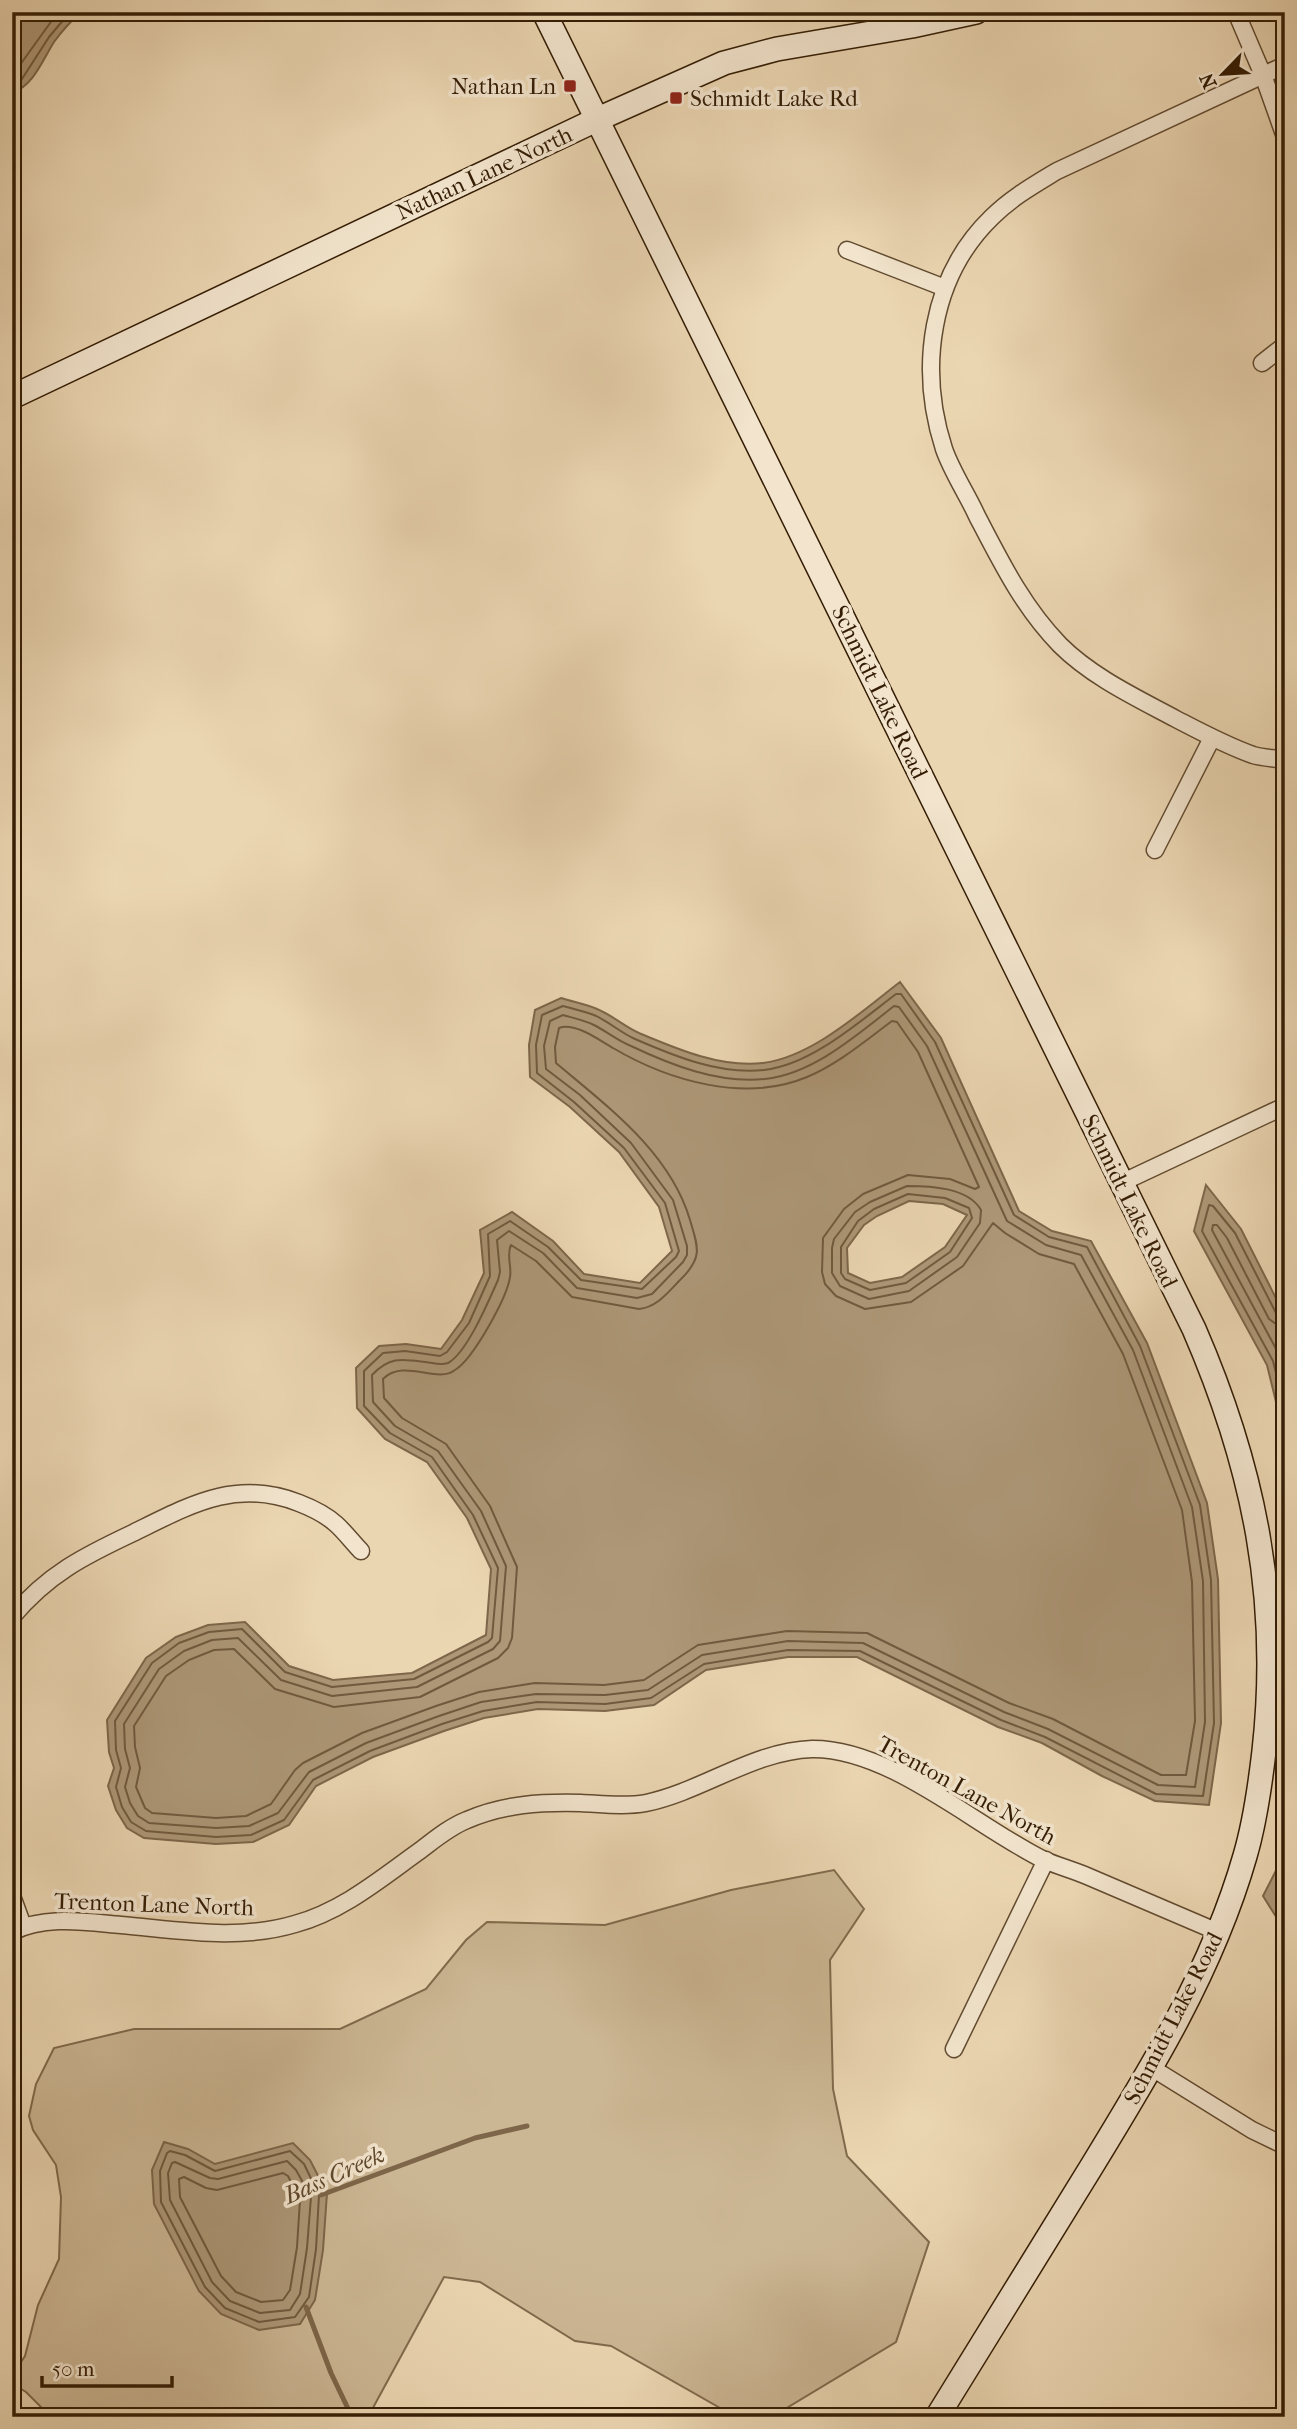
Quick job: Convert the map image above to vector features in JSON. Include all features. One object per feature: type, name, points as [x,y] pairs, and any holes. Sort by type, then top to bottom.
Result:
[{"type":"street","name":"Schmidt Lake Road","points":[[544,12],[1194,1329],[1219,1387],[1239,1449],[1255,1516],[1264,1570],[1270,1641],[1269,1690],[1260,1785],[1246,1855],[1218,1933],[1195,1987],[1152,2068],[937,2417]]},
{"type":"street","name":"Nathan Lane North","points":[[12,397],[724,63],[751,55],[976,12]]},
{"type":"street","points":[[1236,12],[1245,29],[1285,137]]},
{"type":"street","points":[[1285,65],[1057,171],[1021,192],[990,218],[965,251],[944,288],[934,320],[930,356],[932,391],[944,450],[1003,568],[1029,610],[1062,647],[1094,672],[1132,695],[1254,755],[1285,760]]},
{"type":"street","points":[[847,250],[944,288]]},
{"type":"street","points":[[1262,363],[1285,345]]},
{"type":"street","points":[[1155,850],[1213,737]]},
{"type":"street","points":[[1121,1183],[1285,1106]]},
{"type":"street","points":[[12,1617],[27,1599],[59,1572],[90,1553],[191,1504],[219,1495],[251,1492],[282,1496],[311,1508],[336,1524],[361,1551]]},
{"type":"street","name":"Trenton Lane North","points":[[18,1929],[54,1922],[83,1921],[209,1933],[252,1933],[296,1924],[337,1908],[464,1821],[495,1810],[525,1803],[643,1803],[689,1789],[756,1761],[783,1753],[813,1749],[842,1752],[869,1759],[898,1773],[1046,1860],[1218,1933]]},
{"type":"street","points":[[954,2049],[1046,1860]]},
{"type":"street","points":[[12,1896],[18,1929]]},
{"type":"street","points":[[1152,2068],[1252,2130],[1285,2146]]},
{"type":"shaded area","points":[[834,1870],[864,1909],[830,1960],[833,2089],[847,2156],[929,2242],[896,2342],[775,2415],[736,2417],[611,2346],[575,2341],[480,2282],[444,2277],[368,2417],[51,2417],[26,2392],[16,2386],[15,2371],[25,2356],[38,2305],[59,2259],[61,2197],[56,2165],[33,2130],[29,2116],[36,2084],[54,2048],[134,2029],[340,2029],[426,1989],[466,1940],[487,1922],[605,1925],[731,1890]]},
{"type":"water","points":[[12,12],[81,12],[54,42],[32,78],[12,93]]},
{"type":"water","points":[[900,982],[941,1038],[1019,1211],[1052,1231],[1091,1241],[1147,1343],[1207,1503],[1218,1579],[1221,1723],[1209,1805],[1155,1801],[1042,1743],[998,1727],[857,1657],[788,1657],[706,1670],[654,1705],[605,1711],[538,1709],[484,1718],[444,1731],[373,1757],[316,1786],[289,1825],[253,1842],[216,1844],[144,1838],[127,1828],[116,1810],[108,1786],[114,1768],[109,1752],[107,1720],[146,1658],[176,1637],[208,1625],[245,1622],[289,1666],[333,1680],[412,1673],[486,1635],[491,1569],[467,1518],[427,1462],[385,1439],[357,1408],[356,1368],[379,1346],[406,1344],[441,1349],[462,1320],[484,1273],[480,1230],[512,1212],[553,1241],[584,1274],[640,1283],[672,1251],[659,1207],[619,1152],[570,1107],[530,1077],[529,1045],[535,1010],[561,998],[597,1009],[634,1030],[684,1051],[731,1063],[763,1063],[800,1052],[818,1042],[853,1019]],"holes":[[[909,1201],[943,1204],[967,1215],[945,1247],[902,1277],[870,1283],[848,1273],[847,1248],[864,1225]]]},
{"type":"water","points":[[1206,1185],[1241,1229],[1285,1316],[1285,1439],[1267,1365],[1194,1231]]},
{"type":"water","points":[[1285,1853],[1285,1931],[1263,1896]]},
{"type":"water","points":[[164,2142],[188,2149],[215,2164],[293,2143],[310,2160],[327,2193],[323,2250],[315,2300],[300,2324],[259,2330],[221,2314],[199,2291],[154,2204],[152,2170]]},
{"type":"waterway","name":"Bass Creek","points":[[321,2195],[475,2138],[527,2126]]},
{"type":"waterway","name":"Bass Creek","points":[[306,2307],[331,2373],[352,2417]]},
{"type":"place","name":"Nathan Ln","points":[[570,86]]},
{"type":"place","name":"Schmidt Lake Rd","points":[[676,98]]}]
